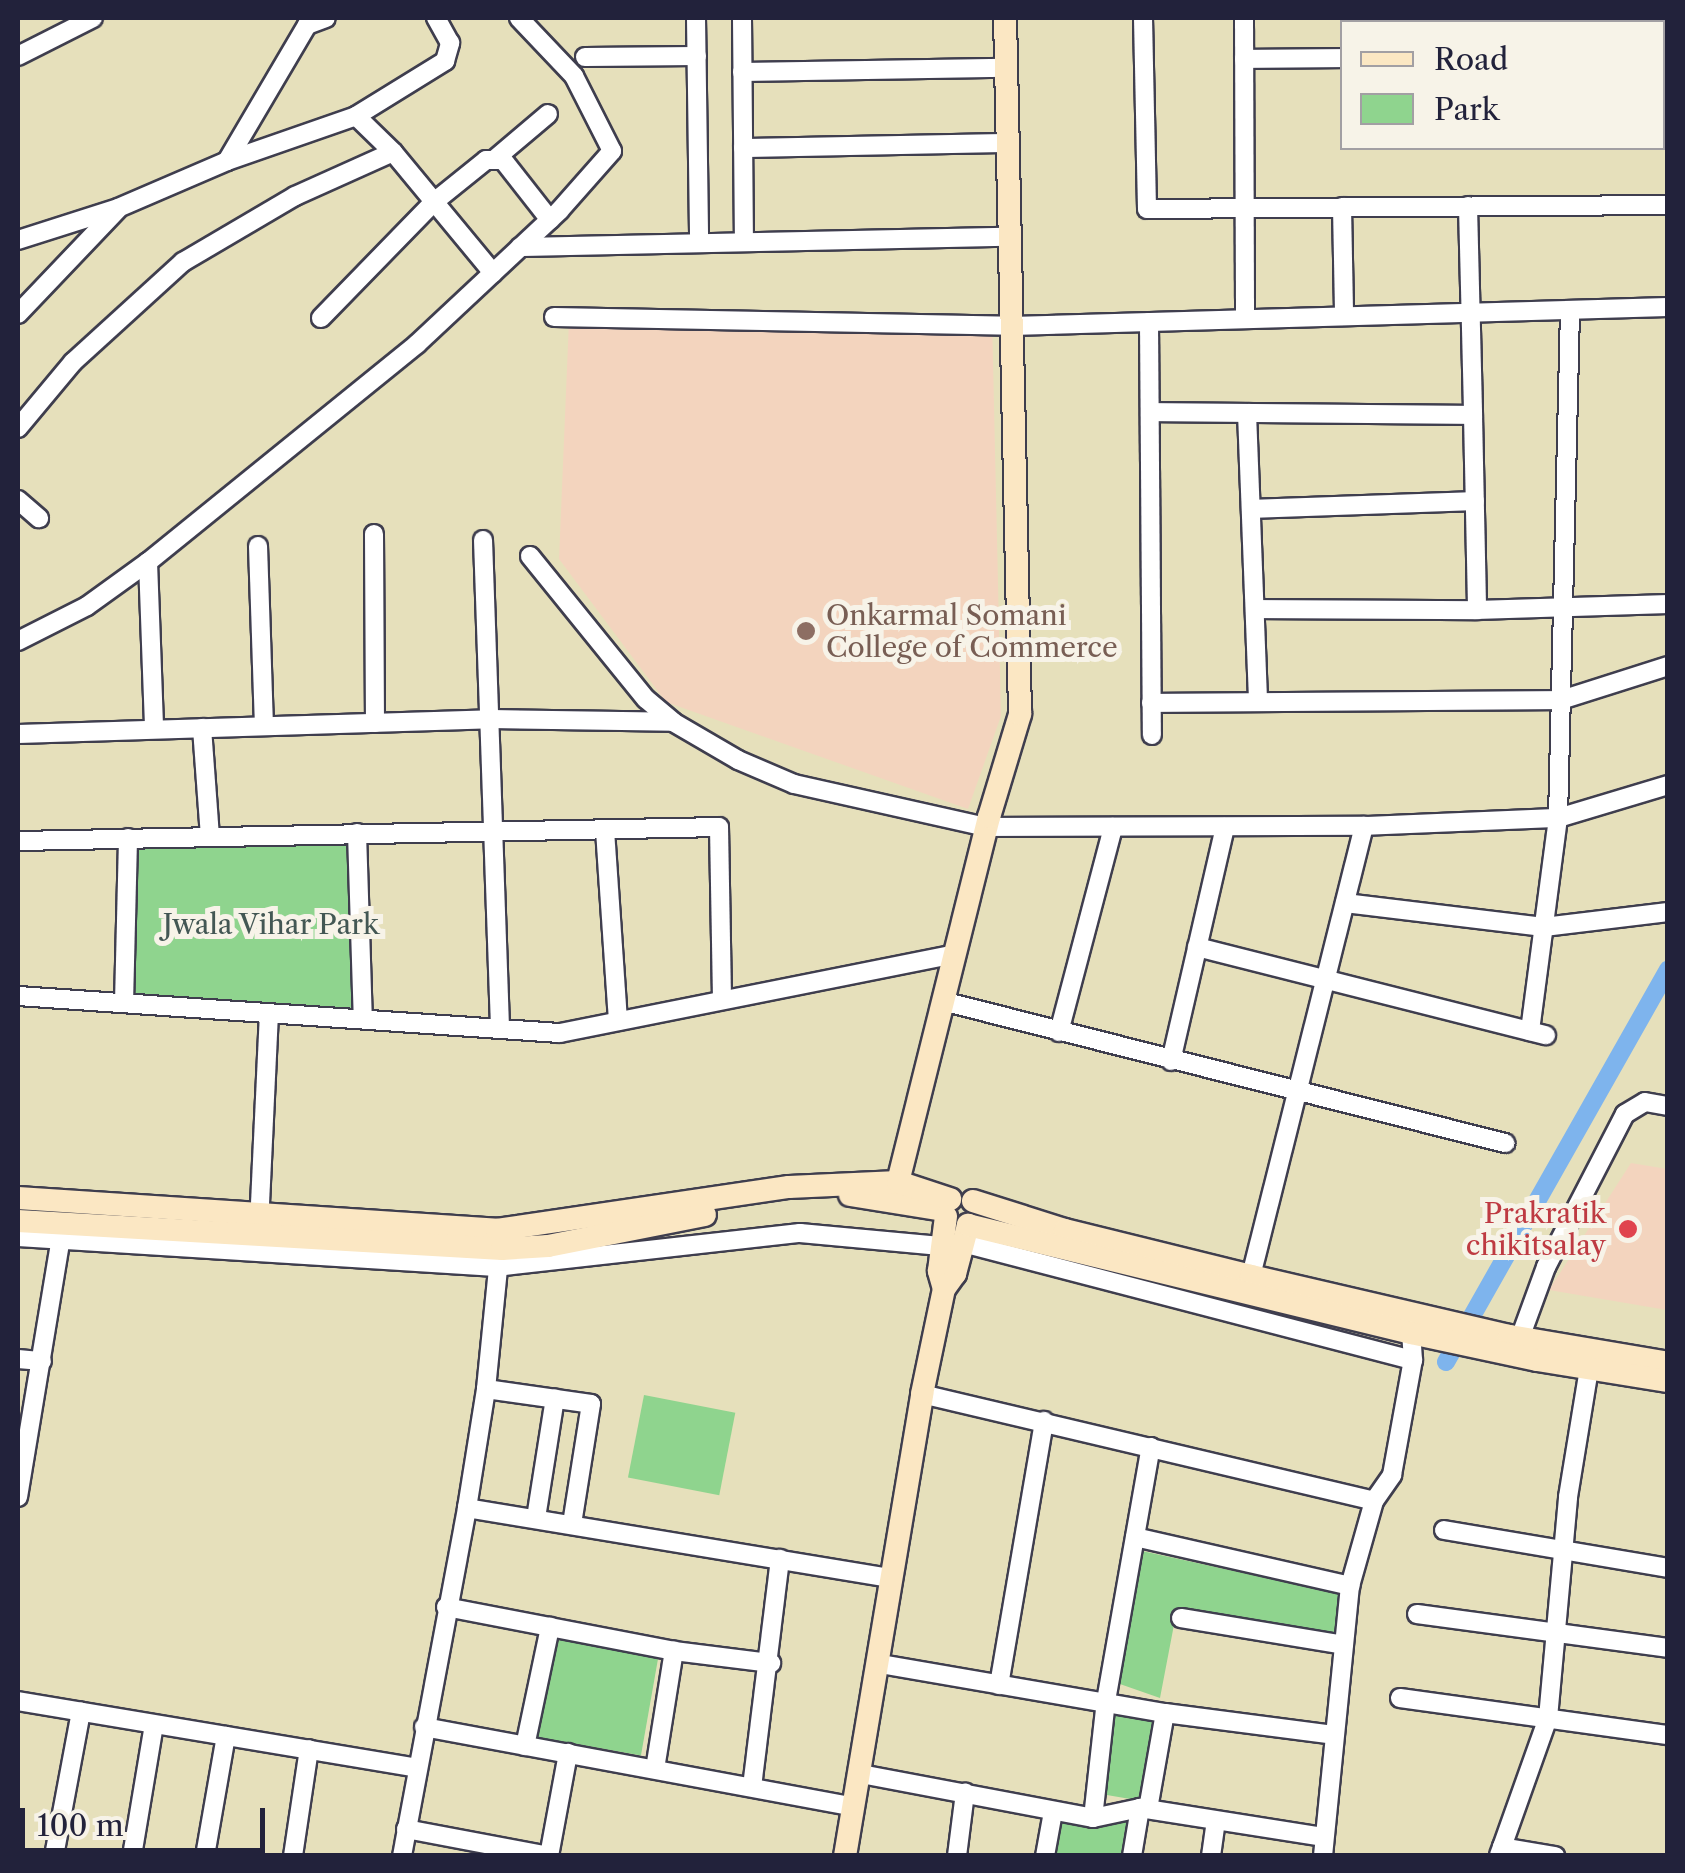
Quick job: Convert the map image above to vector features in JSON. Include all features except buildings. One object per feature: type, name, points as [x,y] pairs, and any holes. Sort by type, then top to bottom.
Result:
[{"type":"main road","points":[[898,1182],[986,827],[1020,714],[1004,18]]},
{"type":"main road","points":[[502,1248],[788,1187],[898,1182],[976,1214],[957,1238]]},
{"type":"main road","points":[[18,1198],[502,1248],[548,1246],[790,1198],[864,1196],[953,1207],[1065,1230],[1251,1276],[1420,1327]]},
{"type":"main road","points":[[845,1856],[922,1394],[944,1289],[955,1274],[957,1238],[953,1207]]},
{"type":"main road","points":[[18,1221],[62,1232],[259,1225]]},
{"type":"main road","points":[[957,1238],[1135,1276],[1420,1327],[1668,1364]]},
{"type":"main road","points":[[1513,1343],[1589,1369],[1668,1381]]},
{"type":"street","points":[[18,56],[93,18]]},
{"type":"street","points":[[227,161],[306,21],[326,18]]},
{"type":"street","points":[[18,240],[118,208],[227,161],[356,116],[446,61],[450,43],[436,18]]},
{"type":"street","points":[[18,641],[149,569],[418,344],[550,220],[612,151],[574,76],[519,18]]},
{"type":"street","points":[[696,18],[699,243]]},
{"type":"street","points":[[742,18],[744,242]]},
{"type":"street","points":[[1142,18],[1147,209],[1668,205]]},
{"type":"street","points":[[1244,18],[1246,319]]},
{"type":"street","points":[[585,57],[697,56]]},
{"type":"street","points":[[1244,59],[1340,58]]},
{"type":"street","points":[[742,72],[1006,68]]},
{"type":"street","points":[[321,318],[434,202],[496,158],[548,114]]},
{"type":"street","points":[[356,116],[393,152],[492,273]]},
{"type":"street","points":[[743,148],[1007,144]]},
{"type":"street","points":[[18,428],[73,362],[182,262],[295,196],[393,152]]},
{"type":"street","points":[[496,158],[508,164],[550,220]]},
{"type":"street","points":[[1468,206],[1478,610]]},
{"type":"street","points":[[1342,207],[1344,316]]},
{"type":"street","points":[[18,314],[118,208]]},
{"type":"street","points":[[520,247],[1009,237]]},
{"type":"street","points":[[554,317],[1011,326],[1668,307]]},
{"type":"street","points":[[1197,947],[1538,1033],[1544,927],[1558,818],[1570,310]]},
{"type":"street","points":[[1150,322],[1152,735]]},
{"type":"street","points":[[1150,412],[1473,415]]},
{"type":"street","points":[[1247,413],[1258,702]]},
{"type":"street","points":[[18,500],[39,518]]},
{"type":"street","points":[[1250,509],[1475,501]]},
{"type":"street","points":[[374,534],[375,723]]},
{"type":"street","points":[[483,540],[500,1028]]},
{"type":"street","points":[[258,546],[264,726]]},
{"type":"street","points":[[530,556],[646,699],[673,722],[738,760],[794,784],[986,827],[1364,826],[1558,818],[1668,784]]},
{"type":"street","points":[[149,569],[154,730]]},
{"type":"street","points":[[1254,609],[1478,610],[1668,604]]},
{"type":"street","points":[[1152,704],[1561,700],[1668,666]]},
{"type":"street","points":[[18,734],[491,719],[673,722]]},
{"type":"street","points":[[202,728],[210,837]]},
{"type":"street","points":[[1171,1060],[1225,826]]},
{"type":"street","points":[[1251,1276],[1364,826]]},
{"type":"street","points":[[18,841],[720,827],[722,1000]]},
{"type":"street","points":[[1059,1032],[1113,827]]},
{"type":"street","points":[[605,830],[618,1021]]},
{"type":"street","points":[[357,833],[363,1019]]},
{"type":"street","points":[[124,1003],[128,838]]},
{"type":"street","points":[[1345,904],[1544,927],[1668,912]]},
{"type":"street","points":[[18,996],[560,1033],[954,954]]},
{"type":"street","points":[[942,1001],[1505,1143]]},
{"type":"street","points":[[259,1225],[269,1013]]},
{"type":"street","points":[[1513,1343],[1546,1267],[1624,1114],[1644,1102],[1668,1106]]},
{"type":"street","points":[[18,1497],[62,1232]]},
{"type":"street","points":[[18,1238],[62,1232],[502,1248],[800,1233],[957,1238]]},
{"type":"street","points":[[402,1856],[486,1389],[502,1248]]},
{"type":"street","points":[[1135,1276],[1413,1360]]},
{"type":"street","points":[[861,1774],[1093,1818],[1144,1808],[1323,1846],[1350,1586],[1374,1501],[1392,1474],[1420,1327]]},
{"type":"street","points":[[18,1359],[42,1361]]},
{"type":"street","points":[[1554,1856],[1500,1851],[1548,1718],[1559,1633],[1562,1552],[1589,1369]]},
{"type":"street","points":[[486,1389],[592,1404],[572,1524]]},
{"type":"street","points":[[922,1394],[1374,1501]]},
{"type":"street","points":[[536,1518],[556,1398]]},
{"type":"street","points":[[999,1685],[1044,1420]]},
{"type":"street","points":[[1093,1818],[1106,1700],[1151,1447]]},
{"type":"street","points":[[466,1508],[892,1578]]},
{"type":"street","points":[[1444,1530],[1668,1568]]},
{"type":"street","points":[[1136,1537],[1350,1586]]},
{"type":"street","points":[[752,1786],[771,1662],[780,1559]]},
{"type":"street","points":[[446,1607],[674,1651],[771,1662]]},
{"type":"street","points":[[1416,1614],[1668,1648]]},
{"type":"street","points":[[1182,1618],[1344,1645]]},
{"type":"street","points":[[525,1746],[550,1628]]},
{"type":"street","points":[[655,1769],[674,1651]]},
{"type":"street","points":[[880,1664],[1165,1713],[1334,1736]]},
{"type":"street","points":[[1400,1698],[1668,1735]]},
{"type":"street","points":[[18,1701],[417,1768]]},
{"type":"street","points":[[54,1856],[81,1712]]},
{"type":"street","points":[[1132,1856],[1165,1713]]},
{"type":"street","points":[[132,1856],[154,1725]]},
{"type":"street","points":[[424,1727],[854,1807]]},
{"type":"street","points":[[205,1856],[226,1736]]},
{"type":"street","points":[[293,1856],[309,1749]]},
{"type":"street","points":[[406,1829],[549,1856],[568,1753]]},
{"type":"street","points":[[957,1856],[965,1793]]},
{"type":"street","points":[[1045,1856],[1053,1812]]},
{"type":"street","points":[[1211,1856],[1216,1822]]},
{"type":"shaded area","name":"Onkarmal Somani College of Commerce","points":[[992,316],[1001,716],[968,809],[666,702],[559,559],[569,320]]},
{"type":"shaded area","name":"Prakratik chikitsalay","points":[[1631,1163],[1667,1169],[1667,1310],[1549,1290]]},
{"type":"green space","name":"Jwala Vihar Park","points":[[357,833],[363,1019],[124,1003],[128,838]]},
{"type":"green space","points":[[644,1395],[735,1413],[719,1495],[628,1477]]},
{"type":"green space","points":[[1142,1551],[1344,1595],[1338,1636],[1177,1609],[1160,1698],[1117,1683]]},
{"type":"green space","points":[[557,1627],[660,1645],[641,1756],[538,1737]]},
{"type":"green space","points":[[1114,1699],[1158,1712],[1142,1801],[1101,1794]]},
{"type":"green space","points":[[1049,1805],[1132,1819],[1126,1855],[1040,1856]]},
{"type":"waterway","points":[[1446,1362],[1668,969]]},
{"type":"place","name":"Onkarmal Somani College of Commerce","points":[[806,631]]},
{"type":"place","name":"Prakratik chikitsalay","points":[[1628,1229]]}]
